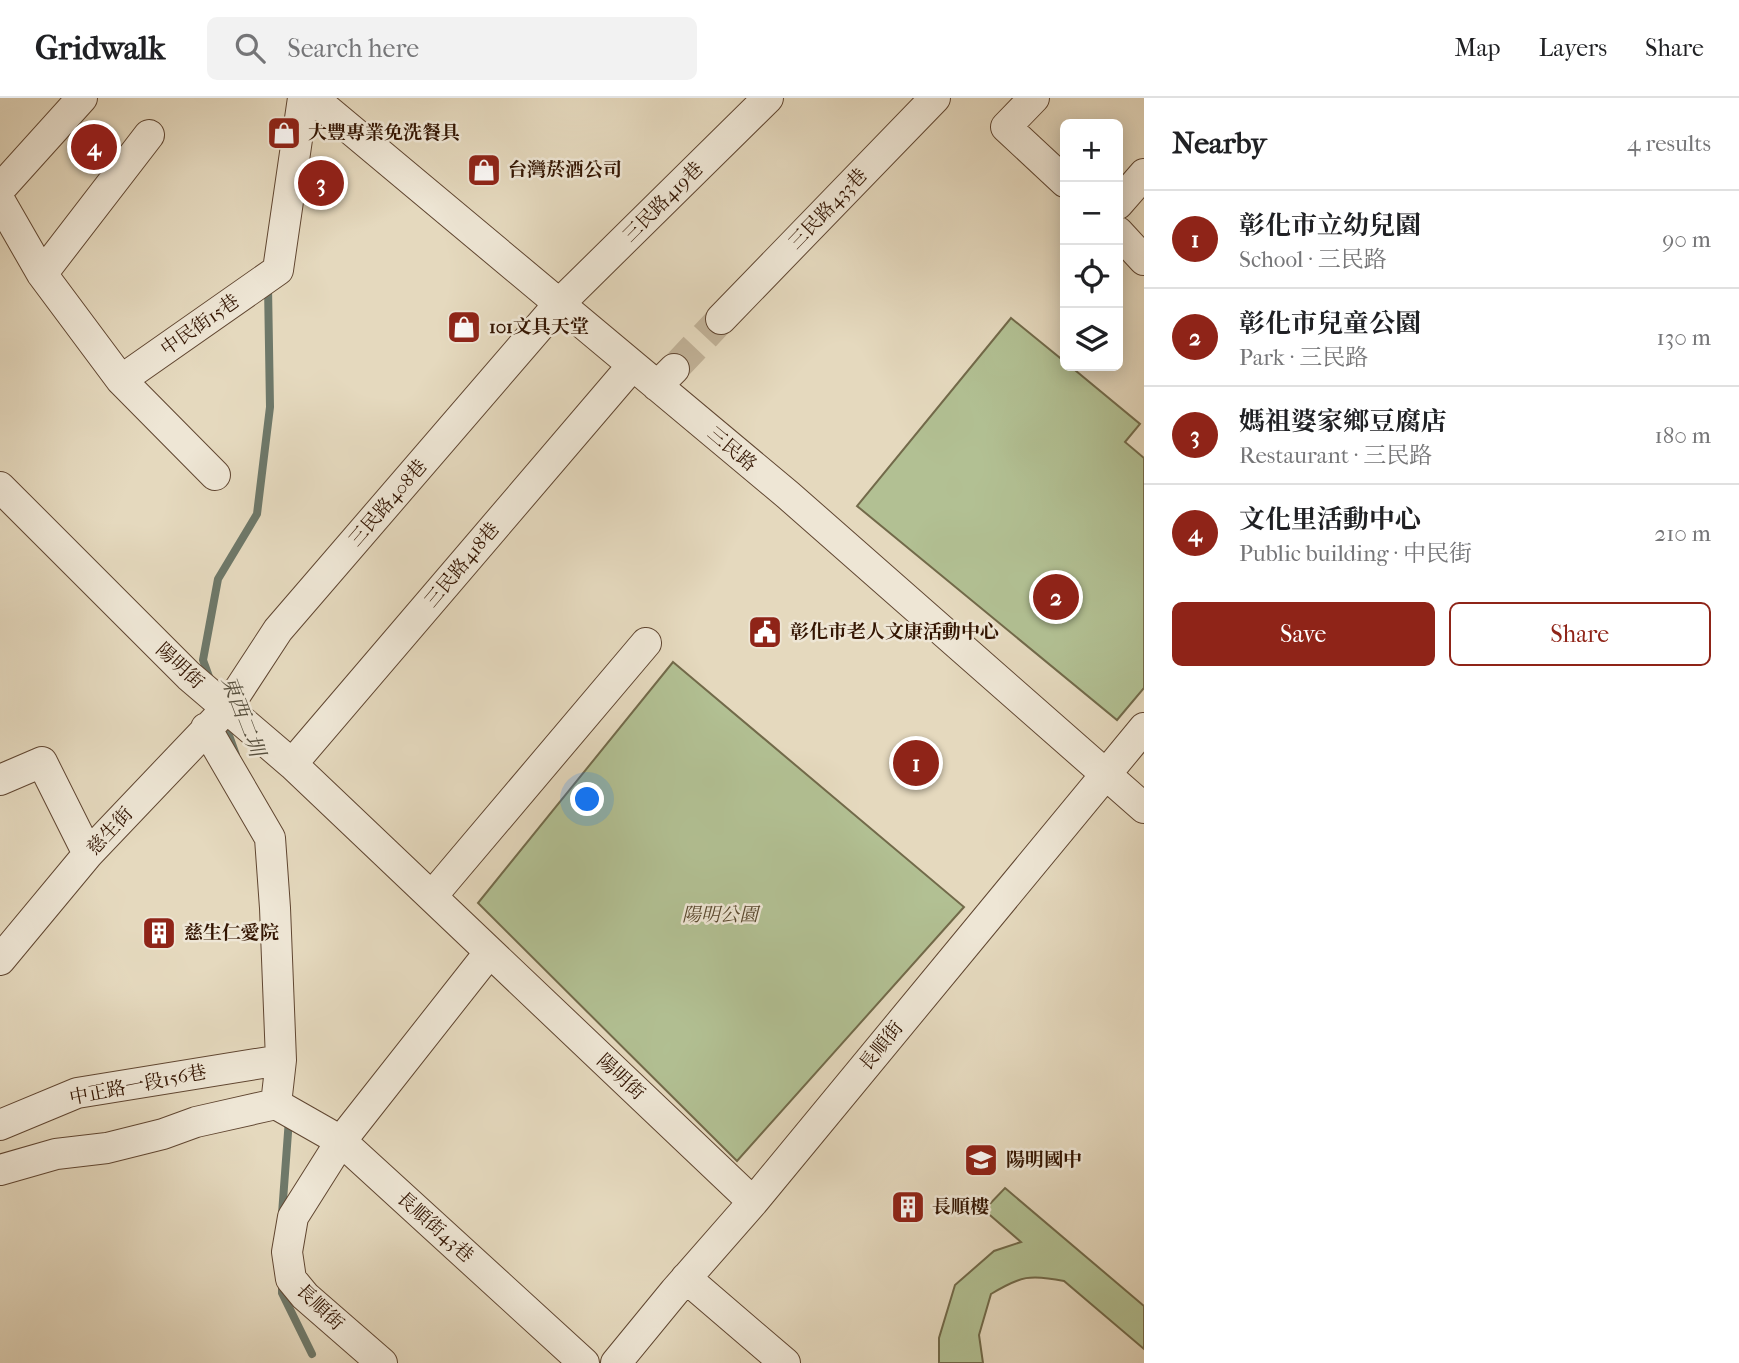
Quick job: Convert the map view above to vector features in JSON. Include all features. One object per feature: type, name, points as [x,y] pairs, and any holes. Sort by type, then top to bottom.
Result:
[{"type":"street","points":[[0,190],[82,98]]},
{"type":"street","name":"中民街15巷","points":[[121,380],[278,270],[303,98]]},
{"type":"street","name":"三民路","points":[[313,98],[348,111],[558,305],[632,366],[665,377],[788,495],[1144,808]]},
{"type":"street","name":"三民路419巷","points":[[558,305],[768,98]]},
{"type":"street","name":"三民路433巷","points":[[721,319],[935,98]]},
{"type":"street","points":[[1034,98],[1006,127],[1060,177]]},
{"type":"street","points":[[42,274],[149,135]]},
{"type":"street","points":[[1123,198],[1144,174]]},
{"type":"street","points":[[0,201],[42,274],[121,380],[215,475]]},
{"type":"street","points":[[1123,237],[1144,260]]},
{"type":"street","name":"三民路408巷","points":[[217,718],[278,630],[558,305]]},
{"type":"street","name":"三民路418巷","points":[[292,764],[632,366]]},
{"type":"street","name":"陽明街","points":[[0,487],[189,676],[217,718],[292,764],[753,1202]]},
{"type":"street","points":[[432,896],[646,643]]},
{"type":"street","points":[[0,1170],[56,1154],[107,1148],[163,1134],[196,1122],[276,1104],[281,1060],[270,838],[217,718]]},
{"type":"street","name":"慈生街","points":[[0,960],[88,855],[217,718]]},
{"type":"street","name":"長順街","points":[[616,1363],[753,1202],[1144,728]]},
{"type":"street","points":[[0,780],[42,762],[88,855]]},
{"type":"street","points":[[341,1140],[489,953]]},
{"type":"street","name":"中正路一段156巷","points":[[0,1125],[77,1093],[281,1060]]},
{"type":"street","name":"長順街43巷","points":[[276,1104],[341,1140],[584,1363]]},
{"type":"street","name":"長順街","points":[[341,1140],[293,1217],[287,1252],[291,1279],[305,1296],[382,1363]]},
{"type":"street","points":[[686,1278],[785,1363]]},
{"type":"green space","points":[[1011,318],[1060,358],[1060,371],[1076,371],[1140,424],[1125,442],[1144,458],[1144,688],[1117,720],[857,506]]},
{"type":"green space","name":"陽明公園","points":[[673,662],[964,907],[737,1161],[478,903]]},
{"type":"green space","points":[[1005,1188],[1144,1306],[1144,1349],[1064,1281],[1034,1277],[1010,1283],[991,1294],[979,1335],[983,1363],[939,1363],[939,1338],[955,1285],[994,1251],[1021,1242],[984,1210]]},
{"type":"waterway","name":"東西二圳","points":[[211,682],[203,660],[218,579],[257,514],[270,407],[268,286]]},
{"type":"waterway","name":"東西二圳","points":[[224,721],[236,755]]},
{"type":"waterway","name":"東西二圳","points":[[282,1214],[289,1119]]},
{"type":"waterway","name":"東西二圳","points":[[282,1283],[282,1293],[312,1354]]},
{"type":"tunnel","points":[[674,369],[721,319]]},
{"type":"place","name":"大豐專業免洗餐具","points":[[284,133]]},
{"type":"place","name":"文化里活動中心","points":[[94,147]]},
{"type":"place","name":"台灣菸酒公司","points":[[484,170]]},
{"type":"place","name":"媽祖婆家鄉豆腐店","points":[[321,183]]},
{"type":"place","name":"101文具天堂","points":[[464,327]]},
{"type":"place","name":"彰化市兒童公園","points":[[1056,597]]},
{"type":"place","name":"彰化市老人文康活動中心","points":[[765,632]]},
{"type":"place","name":"彰化市立幼兒園","points":[[916,763]]},
{"type":"place","name":"慈生仁愛院","points":[[159,933]]},
{"type":"place","name":"陽明國中","points":[[981,1160]]},
{"type":"place","name":"長順樓","points":[[908,1207]]}]
